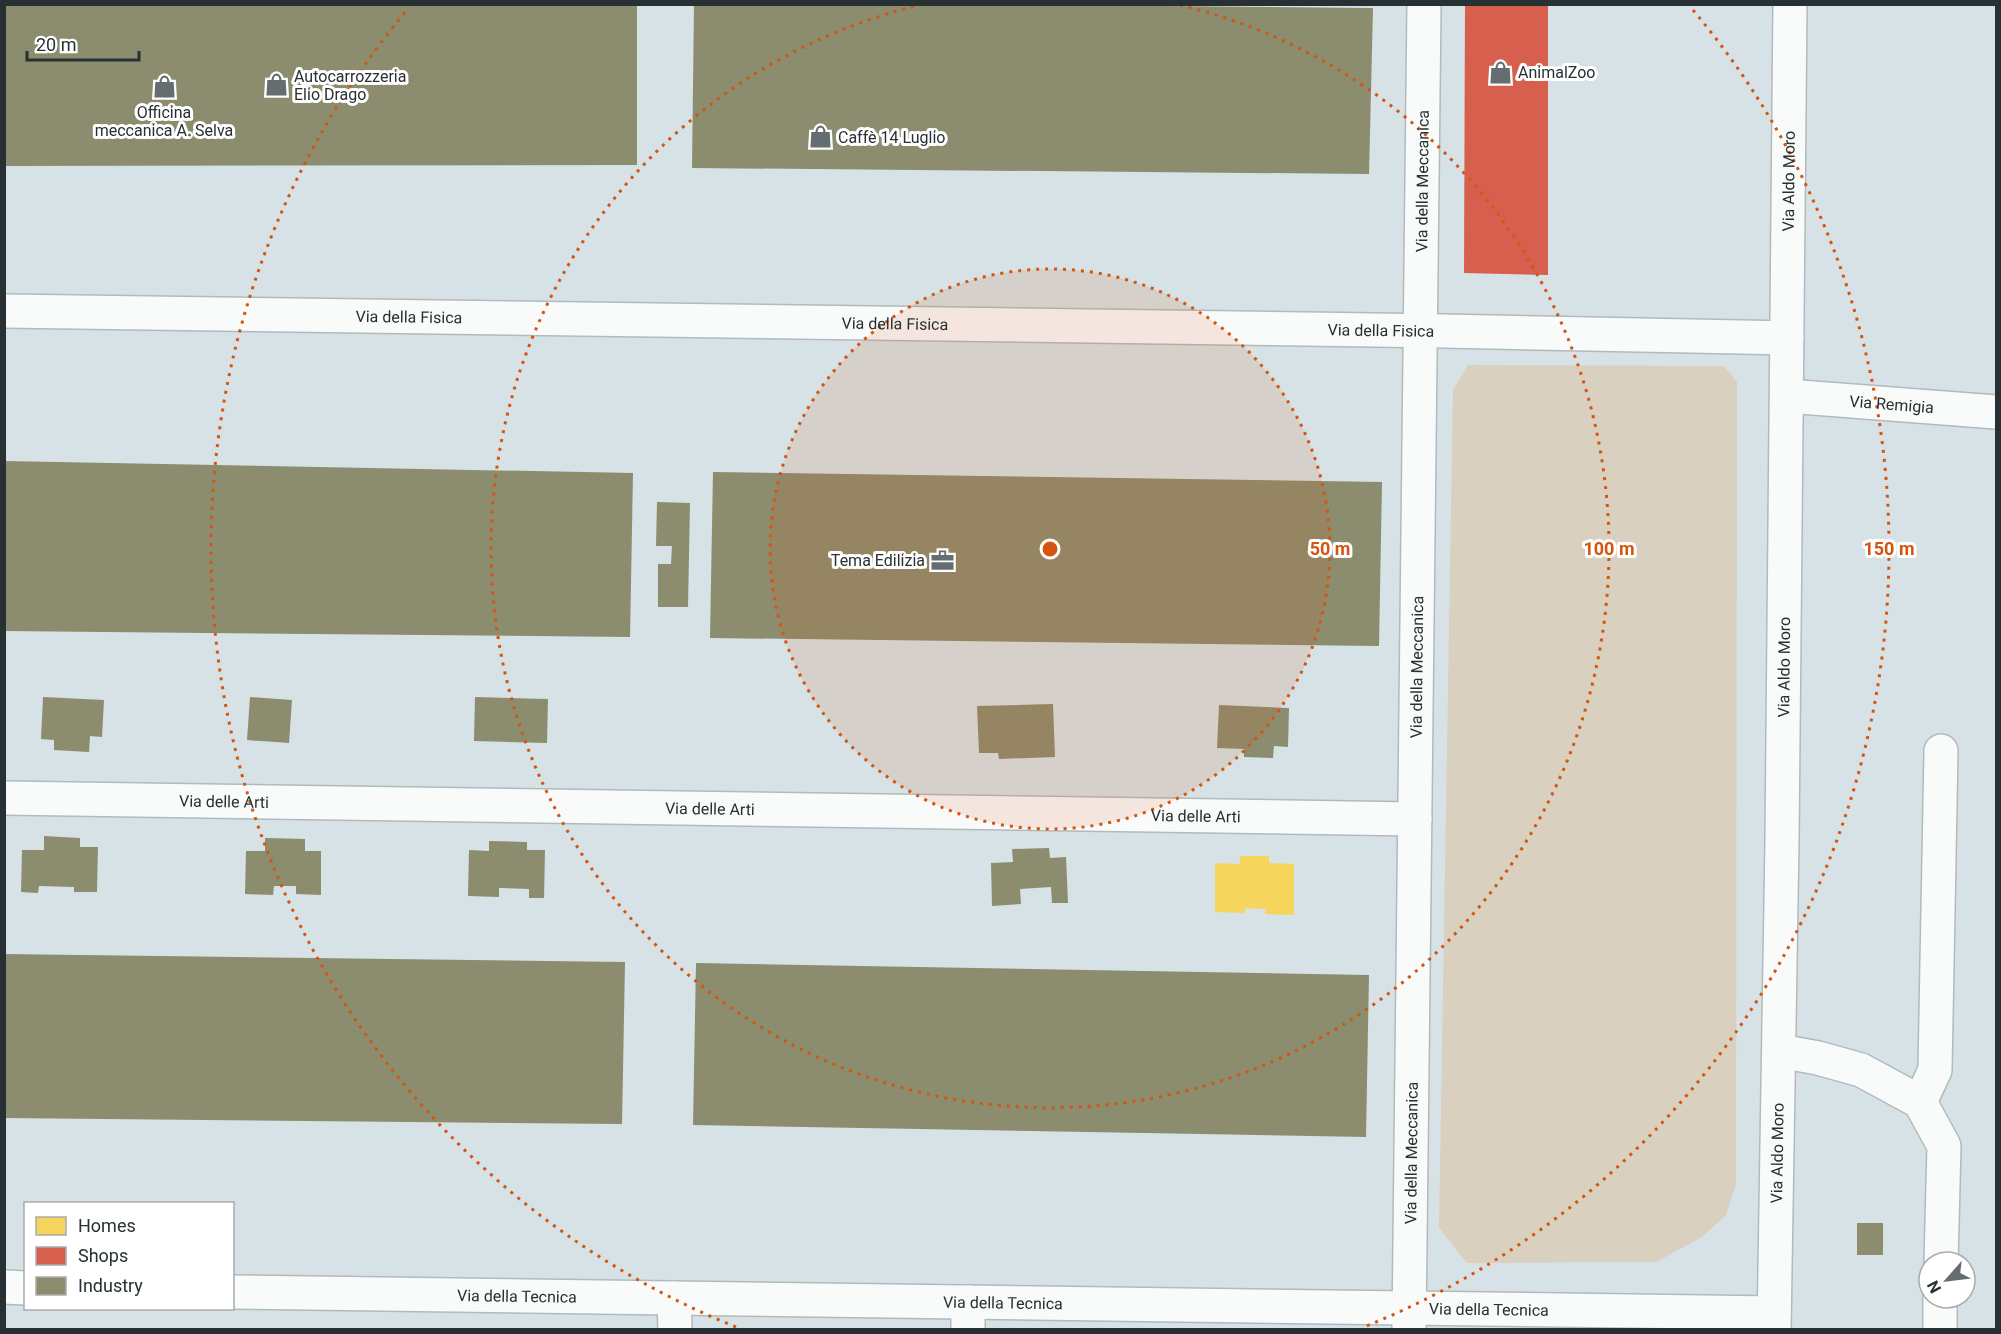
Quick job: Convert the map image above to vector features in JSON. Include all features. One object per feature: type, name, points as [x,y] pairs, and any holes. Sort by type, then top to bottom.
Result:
[{"type":"street","name":"Via della Meccanica","points":[[1409,1319],[1424,4]]},
{"type":"street","name":"Via Aldo Moro","points":[[1774,1322],[1780,1051],[1790,4]]},
{"type":"street","name":"Via della Fisica","points":[[4,311],[1787,338]]},
{"type":"street","name":"Via Remigia","points":[[1787,396],[1996,412]]},
{"type":"street","points":[[1920,1102],[1935,1070],[1941,751]]},
{"type":"street","name":"Via delle Arti","points":[[4,798],[1415,819]]},
{"type":"street","points":[[1780,1051],[1818,1058],[1861,1070],[1920,1102],[1944,1146],[1941,1250]]},
{"type":"street","points":[[4,1287],[24,1288]]},
{"type":"street","name":"Via della Tecnica","points":[[234,1292],[675,1314],[1774,1322]]},
{"type":"street","points":[[1940,1310],[1940,1329]]},
{"type":"shaded area","points":[[1468,365],[1724,366],[1737,382],[1736,1184],[1726,1215],[1702,1237],[1656,1262],[1467,1263],[1439,1228],[1453,390]]},
{"type":"building: Homes","points":[[1240,856],[1269,856],[1269,863],[1294,864],[1294,915],[1265,914],[1266,909],[1245,908],[1245,913],[1215,912],[1215,863],[1240,864]]},
{"type":"building: Shops","points":[[1465,4],[1548,4],[1548,275],[1464,273]]},
{"type":"building: Industry","points":[[5,4],[637,4],[637,165],[5,166]]},
{"type":"building: Industry","points":[[694,4],[1373,8],[1369,174],[692,168]]},
{"type":"building: Industry","points":[[4,461],[633,473],[630,637],[4,631]]},
{"type":"building: Industry","points":[[713,472],[1382,482],[1379,646],[710,638]]},
{"type":"building: Industry","points":[[657,502],[690,503],[688,607],[658,607],[658,564],[671,564],[672,546],[656,546]]},
{"type":"building: Industry","points":[[43,697],[104,700],[102,737],[90,736],[89,752],[54,750],[54,740],[41,739]]},
{"type":"building: Industry","points":[[250,697],[292,700],[289,743],[247,740]]},
{"type":"building: Industry","points":[[475,697],[548,699],[547,743],[474,741]]},
{"type":"building: Industry","points":[[1053,704],[1055,757],[999,759],[998,753],[979,753],[977,706]]},
{"type":"building: Industry","points":[[1219,705],[1289,708],[1288,747],[1274,746],[1273,758],[1244,757],[1244,749],[1217,748]]},
{"type":"building: Industry","points":[[44,836],[80,838],[80,847],[98,847],[97,892],[74,892],[74,887],[39,886],[38,893],[21,892],[22,850],[44,850]]},
{"type":"building: Industry","points":[[265,838],[305,839],[305,851],[321,851],[321,895],[296,894],[296,886],[274,886],[273,895],[245,894],[246,851],[265,851]]},
{"type":"building: Industry","points":[[489,841],[527,842],[527,850],[545,850],[544,898],[529,898],[529,889],[499,888],[499,897],[468,896],[469,850],[489,851]]},
{"type":"building: Industry","points":[[1049,848],[1050,858],[1066,857],[1068,903],[1052,903],[1051,887],[1020,889],[1021,904],[992,906],[991,863],[1013,862],[1012,849]]},
{"type":"building: Industry","points":[[4,954],[625,962],[622,1124],[4,1118]]},
{"type":"building: Industry","points":[[696,963],[1369,975],[1366,1137],[693,1125]]},
{"type":"building: Industry","points":[[1857,1223],[1883,1223],[1883,1255],[1857,1255]]},
{"type":"place","name":"AnimalZoo","points":[[1500,72]]},
{"type":"place","name":"Autocarrozzeria Elio Drago","points":[[276,85]]},
{"type":"place","name":"Officina meccanica A. Selva","points":[[164,87]]},
{"type":"place","name":"Caffè 14 Luglio","points":[[820,137]]},
{"type":"place","name":"Tema Edilizia","points":[[943,560]]}]
